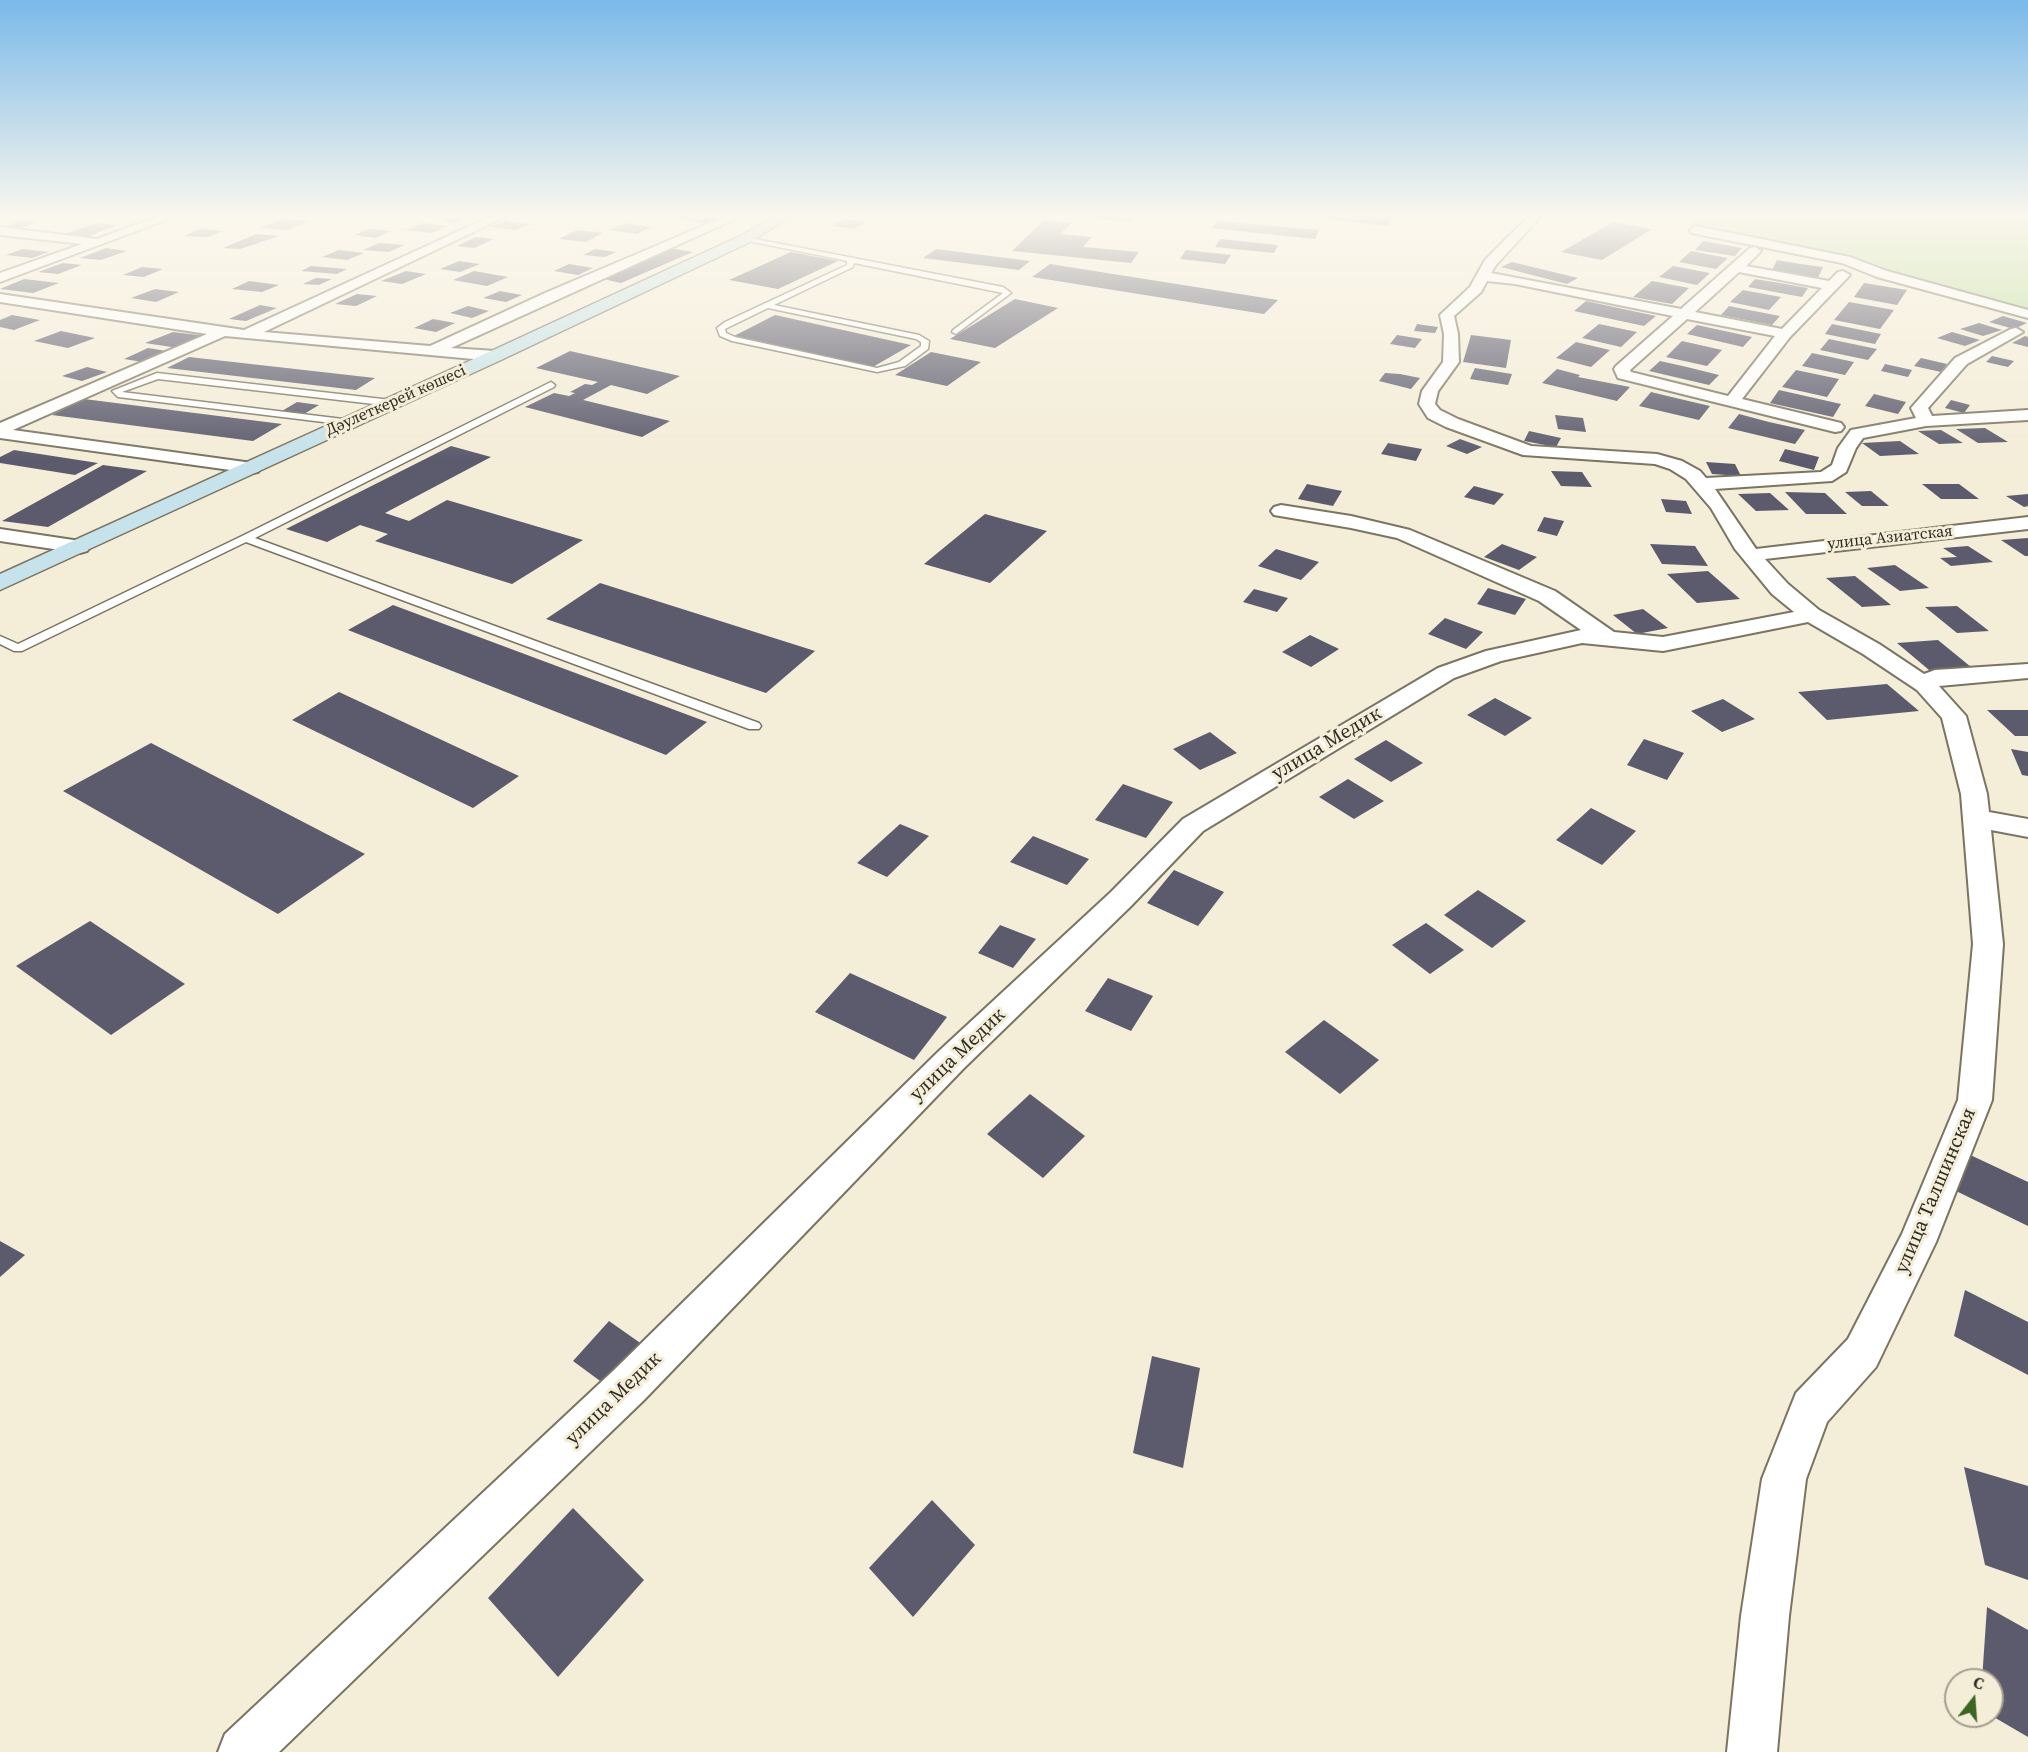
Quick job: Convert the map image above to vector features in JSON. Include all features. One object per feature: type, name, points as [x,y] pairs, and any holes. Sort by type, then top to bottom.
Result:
[{"type":"main road","name":"Дәулеткерей көшесі","points":[[0,583],[623,296]]},
{"type":"street","points":[[246,335],[330,296]]},
{"type":"street","points":[[432,351],[551,296]]},
{"type":"street","name":"улица Талшинская","points":[[1468,296],[1447,315],[1451,334],[1451,362],[1430,391],[1427,404],[1434,414],[1452,423],[1529,451],[1657,459],[1684,469],[1702,484],[1752,556],[1780,589],[1811,615],[1871,648],[1925,685],[1954,716],[1974,794],[1988,944],[1975,1100],[1917,1242],[1862,1353],[1811,1408],[1784,1479],[1765,1616],[1752,1752]]},
{"type":"street","points":[[1587,296],[1785,334]]},
{"type":"street","points":[[1705,296],[1622,369],[1624,375],[1835,427]]},
{"type":"street","points":[[1731,402],[1785,334],[1823,296]]},
{"type":"street","points":[[1961,296],[2028,314]]},
{"type":"street","points":[[0,298],[246,335],[495,356]]},
{"type":"street","points":[[0,431],[222,332]]},
{"type":"street","points":[[1926,421],[1919,408],[1961,361],[2016,332]]},
{"type":"street","points":[[1702,484],[1825,477],[1840,468],[1847,448],[1857,434],[1926,421],[2028,415]]},
{"type":"street","points":[[0,431],[252,468]]},
{"type":"street","points":[[1281,511],[1351,522],[1403,534],[1547,596],[1606,637]]},
{"type":"street","name":"улица Азиатская","points":[[1752,556],[2028,523]]},
{"type":"street","points":[[0,535],[80,547]]},
{"type":"street","name":"улица Медик","points":[[243,1752],[630,1384],[951,1060],[1121,899],[1193,825],[1446,673],[1533,646],[1582,636],[1663,644],[1811,615]]},
{"type":"street","points":[[1925,685],[1935,677],[2028,671]]},
{"type":"street","points":[[1976,818],[2028,828]]},
{"type":"lane","points":[[768,306],[899,332],[920,338],[925,341],[925,347],[902,364],[871,369],[732,339],[720,331],[728,324],[790,296]]},
{"type":"lane","points":[[956,332],[1003,296]]},
{"type":"lane","points":[[348,422],[118,394],[116,391],[157,376],[391,403]]},
{"type":"lane","points":[[0,640],[18,648],[246,538],[551,386]]},
{"type":"lane","points":[[246,538],[754,726]]},
{"type":"green space","points":[[1968,296],[2028,296],[2028,312]]},
{"type":"building","points":[[137,296],[170,296],[156,302],[131,298]]},
{"type":"building","points":[[353,296],[377,296],[356,306],[335,304]]},
{"type":"building","points":[[488,296],[520,296],[506,302],[483,298]]},
{"type":"building","points":[[1150,296],[1251,296],[1278,300],[1264,314]]},
{"type":"building","points":[[1634,296],[1681,296],[1672,304],[1633,297]]},
{"type":"building","points":[[1737,296],[1781,297],[1769,310],[1730,302]]},
{"type":"building","points":[[1855,296],[1903,296],[1897,305]]},
{"type":"building","points":[[1015,299],[1058,308],[995,348],[950,339]]},
{"type":"building","points":[[1586,301],[1656,316],[1644,326],[1574,311]]},
{"type":"building","points":[[1849,302],[1894,310],[1880,329],[1834,320]]},
{"type":"building","points":[[260,305],[277,308],[246,321],[229,319]]},
{"type":"building","points":[[468,306],[489,311],[472,318],[450,313]]},
{"type":"building","points":[[1729,306],[1780,316],[1772,325],[1721,315]]},
{"type":"building","points":[[12,315],[40,320],[14,330],[0,327],[0,320]]},
{"type":"building","points":[[775,315],[911,345],[871,368],[732,337]]},
{"type":"building","points":[[2003,316],[2027,323],[2014,329],[1989,322]]},
{"type":"building","points":[[433,319],[455,323],[436,332],[414,328]]},
{"type":"building","points":[[1979,323],[2002,330],[1983,336],[1960,329]]},
{"type":"building","points":[[1417,324],[1438,327],[1435,333],[1414,331]]},
{"type":"building","points":[[1599,324],[1637,332],[1621,347],[1582,338]]},
{"type":"building","points":[[1832,324],[1881,334],[1875,344],[1825,334]]},
{"type":"building","points":[[1697,325],[1752,337],[1743,347],[1687,334]]},
{"type":"building","points":[[61,331],[95,338],[68,348],[34,341]]},
{"type":"building","points":[[173,332],[206,336],[178,348],[145,343]]},
{"type":"building","points":[[1952,332],[1980,340],[1965,346],[1937,338]]},
{"type":"building","points":[[1397,335],[1422,339],[1415,348],[1390,344]]},
{"type":"building","points":[[1471,335],[1511,340],[1506,368],[1463,362]]},
{"type":"building","points":[[2025,336],[2028,337],[2028,347],[2012,343]]},
{"type":"building","points":[[1829,339],[1877,349],[1868,360],[1820,350]]},
{"type":"building","points":[[1682,341],[1722,350],[1707,366],[1666,357]]},
{"type":"building","points":[[1576,342],[1610,350],[1591,367],[1556,358]]},
{"type":"building","points":[[148,348],[173,352],[149,363],[124,359]]},
{"type":"building","points":[[570,351],[680,376],[647,394],[611,385],[583,400],[670,421],[642,437],[525,407],[554,393],[569,396],[575,393],[570,392],[585,384],[592,385],[598,382],[536,368]]},
{"type":"building","points":[[931,352],[981,362],[947,386],[895,375]]},
{"type":"building","points":[[1812,353],[1854,362],[1845,375],[1802,366]]},
{"type":"building","points":[[1992,356],[2014,361],[2008,367],[1986,362]]},
{"type":"building","points":[[189,357],[375,378],[356,390],[167,368]]},
{"type":"building","points":[[1921,358],[1947,364],[1941,372],[1914,366]]},
{"type":"building","points":[[1660,361],[1719,375],[1709,385],[1649,371]]},
{"type":"building","points":[[1885,364],[1912,370],[1908,377],[1881,371]]},
{"type":"building","points":[[87,367],[107,372],[82,381],[62,376]]},
{"type":"building","points":[[1475,368],[1512,374],[1508,385],[1470,379]]},
{"type":"building","points":[[1557,369],[1580,375],[1578,377],[1630,387],[1617,401],[1542,383]]},
{"type":"building","points":[[1796,370],[1839,379],[1827,397],[1782,387]]},
{"type":"building","points":[[1385,373],[1420,378],[1411,389],[1379,381]]},
{"type":"building","points":[[1779,390],[1841,404],[1833,417],[1770,403]]},
{"type":"building","points":[[1651,392],[1710,406],[1699,420],[1639,406]]},
{"type":"building","points":[[1874,394],[1906,402],[1898,414],[1865,406]]},
{"type":"building","points":[[84,399],[282,424],[253,441],[52,415]]},
{"type":"building","points":[[1951,400],[1970,405],[1964,413],[1945,408]]},
{"type":"building","points":[[297,402],[319,405],[304,414],[282,411]]},
{"type":"building","points":[[1739,414],[1805,430],[1795,444],[1728,428]]},
{"type":"building","points":[[1555,415],[1583,418],[1586,432],[1558,429]]},
{"type":"building","points":[[1985,428],[2008,442],[1978,443],[1956,429]]},
{"type":"building","points":[[1941,430],[1963,443],[1939,444],[1918,431]]},
{"type":"building","points":[[1529,431],[1561,438],[1556,447],[1524,441]]},
{"type":"building","points":[[1460,439],[1482,447],[1467,454],[1446,446]]},
{"type":"building","points":[[1900,441],[1919,454],[1880,456],[1862,443]]},
{"type":"building","points":[[1388,443],[1422,449],[1416,461],[1381,454]]},
{"type":"building","points":[[451,446],[491,457],[385,513],[409,521],[447,500],[583,540],[512,584],[375,541],[388,534],[360,525],[327,542],[286,529]]},
{"type":"building","points":[[1785,449],[1819,457],[1814,470],[1779,461]]},
{"type":"building","points":[[14,450],[98,463],[75,475],[0,463],[0,457]]},
{"type":"building","points":[[1706,462],[1735,464],[1741,476],[1712,474]]},
{"type":"building","points":[[103,465],[147,471],[48,527],[2,521]]},
{"type":"building","points":[[1551,471],[1582,472],[1592,487],[1561,486]]},
{"type":"building","points":[[1307,484],[1342,491],[1333,506],[1298,499]]},
{"type":"building","points":[[1922,484],[1959,484],[1979,499],[1941,499]]},
{"type":"building","points":[[1474,486],[1504,494],[1494,505],[1464,497]]},
{"type":"building","points":[[1871,491],[1889,506],[1862,506],[1845,492]]},
{"type":"building","points":[[1785,492],[1825,493],[1847,514],[1806,514]]},
{"type":"building","points":[[1770,493],[1789,510],[1756,511],[1738,494]]},
{"type":"building","points":[[2028,494],[2028,506],[2024,507],[2006,496]]},
{"type":"building","points":[[1661,499],[1686,501],[1692,514],[1666,512]]},
{"type":"building","points":[[985,514],[1047,531],[990,583],[924,564]]},
{"type":"building","points":[[1544,517],[1564,521],[1557,536],[1537,531]]},
{"type":"building","points":[[2028,538],[2028,556],[2001,540]]},
{"type":"building","points":[[1502,544],[1537,557],[1519,570],[1484,557]]},
{"type":"building","points":[[1650,544],[1695,546],[1708,566],[1662,564]]},
{"type":"building","points":[[1968,546],[1993,562],[1951,566],[1940,558],[1957,557],[1943,548]]},
{"type":"building","points":[[1276,549],[1319,562],[1301,580],[1258,566]]},
{"type":"building","points":[[1895,565],[1929,588],[1900,591],[1867,568]]},
{"type":"building","points":[[1708,571],[1740,599],[1697,603],[1667,574]]},
{"type":"building","points":[[1855,576],[1891,605],[1862,607],[1826,578]]},
{"type":"building","points":[[600,583],[815,651],[766,693],[546,619]]},
{"type":"building","points":[[1488,588],[1526,599],[1515,615],[1477,604]]},
{"type":"building","points":[[1254,589],[1288,598],[1277,612],[1243,602]]},
{"type":"building","points":[[393,605],[707,722],[666,755],[348,630]]},
{"type":"building","points":[[1957,606],[1989,631],[1957,633],[1925,607]]},
{"type":"building","points":[[1643,609],[1668,628],[1637,634],[1613,615]]},
{"type":"building","points":[[1445,618],[1483,632],[1466,649],[1428,634]]},
{"type":"building","points":[[1310,635],[1339,649],[1311,667],[1282,652]]},
{"type":"building","points":[[1938,640],[1971,667],[1929,670],[1897,643]]},
{"type":"building","points":[[1887,684],[1919,711],[1827,720],[1798,692]]},
{"type":"building","points":[[339,692],[519,776],[473,808],[292,720]]},
{"type":"building","points":[[1495,698],[1532,718],[1505,736],[1467,715]]},
{"type":"building","points":[[1723,699],[1755,719],[1722,732],[1691,711]]},
{"type":"building","points":[[1987,710],[2028,710],[2028,736],[2015,736]]},
{"type":"building","points":[[1210,732],[1237,753],[1200,770],[1173,749]]},
{"type":"building","points":[[1644,739],[1684,753],[1667,780],[1627,765]]},
{"type":"building","points":[[1386,740],[1423,763],[1391,782],[1354,759]]},
{"type":"building","points":[[151,743],[365,854],[278,914],[63,791]]},
{"type":"building","points":[[2011,749],[2028,752],[2028,776],[2022,775]]},
{"type":"building","points":[[1348,779],[1384,801],[1354,819],[1319,797]]},
{"type":"building","points":[[1123,784],[1173,802],[1146,838],[1095,820]]},
{"type":"building","points":[[1591,808],[1636,831],[1602,865],[1556,840]]},
{"type":"building","points":[[900,824],[929,836],[887,877],[857,863]]},
{"type":"building","points":[[1033,836],[1089,859],[1067,885],[1010,862]]},
{"type":"building","points":[[1174,870],[1224,892],[1198,926],[1147,903]]},
{"type":"building","points":[[1478,890],[1526,921],[1492,948],[1444,915]]},
{"type":"building","points":[[90,921],[185,984],[111,1035],[16,966]]},
{"type":"building","points":[[1426,923],[1464,950],[1430,974],[1392,945]]},
{"type":"building","points":[[1000,925],[1036,939],[1013,968],[978,953]]},
{"type":"building","points":[[850,973],[947,1017],[914,1060],[815,1012]]},
{"type":"building","points":[[1108,978],[1153,996],[1131,1031],[1085,1011]]},
{"type":"building","points":[[1324,1020],[1379,1060],[1340,1094],[1285,1052]]},
{"type":"building","points":[[1030,1094],[1085,1136],[1043,1178],[987,1134]]},
{"type":"building","points":[[1966,1153],[2028,1182],[2028,1226],[1954,1190]]},
{"type":"building","points":[[0,1241],[25,1255],[0,1277]]},
{"type":"building","points":[[1965,1290],[2028,1322],[2028,1375],[1954,1336]]},
{"type":"building","points":[[609,1321],[646,1347],[611,1389],[573,1361]]},
{"type":"building","points":[[1152,1356],[1200,1368],[1183,1468],[1133,1453]]},
{"type":"building","points":[[1964,1467],[2028,1486],[2028,1580],[1985,1565]]},
{"type":"building","points":[[932,1500],[975,1545],[913,1617],[869,1568]]},
{"type":"building","points":[[573,1508],[644,1580],[558,1677],[488,1598]]},
{"type":"building","points":[[1987,1607],[2028,1630],[2028,1737],[2004,1723],[2004,1668],[1983,1668]]}]
